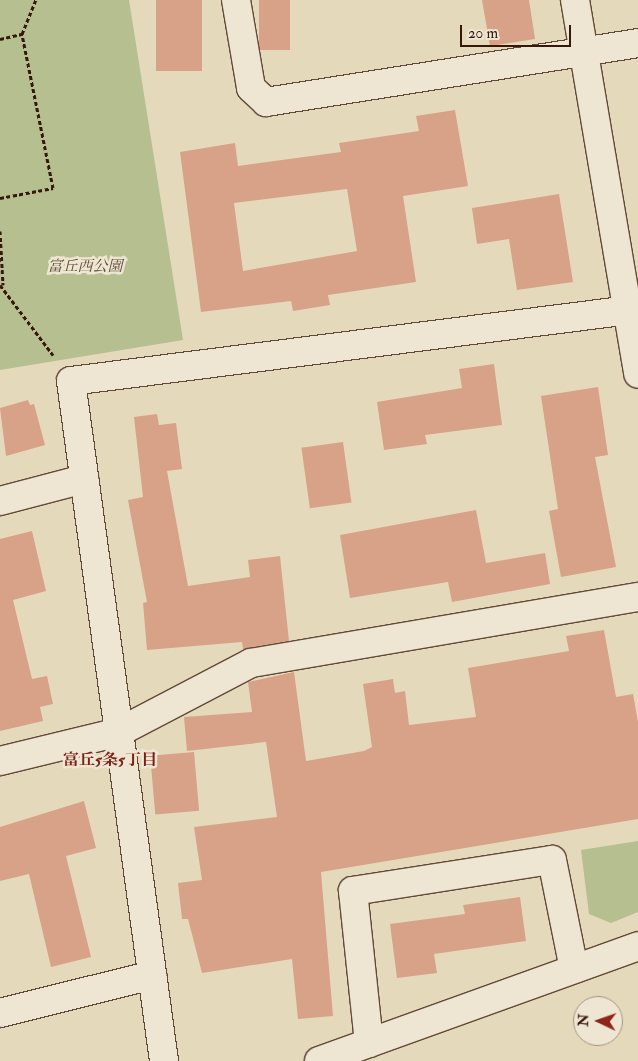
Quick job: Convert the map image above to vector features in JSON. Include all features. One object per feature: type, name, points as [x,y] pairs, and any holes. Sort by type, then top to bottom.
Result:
[{"type":"street","points":[[236,0],[250,88],[266,102],[638,42]]},
{"type":"street","points":[[575,0],[633,310],[638,374]]},
{"type":"street","points":[[164,1061],[71,381],[633,310]]},
{"type":"street","points":[[0,501],[84,479]]},
{"type":"street","points":[[0,761],[118,732],[251,663],[638,597]]},
{"type":"street","points":[[369,1043],[353,891],[552,860],[574,969]]},
{"type":"street","points":[[319,1061],[638,946]]},
{"type":"street","points":[[0,1013],[152,975]]},
{"type":"path","points":[[0,198],[53,188],[22,34],[36,0]]},
{"type":"path","points":[[0,39],[22,34]]},
{"type":"path","points":[[0,231],[1,285],[71,381]]},
{"type":"green space","name":"富丘西公園","points":[[0,0],[129,0],[183,340],[0,370]]},
{"type":"green space","points":[[638,841],[638,912],[611,923],[589,914],[581,850]]},
{"type":"building","points":[[156,0],[202,0],[202,71],[156,71]]},
{"type":"building","points":[[259,0],[290,0],[290,50],[259,50]]},
{"type":"building","points":[[482,0],[529,0],[535,39],[490,46]]},
{"type":"building","points":[[455,110],[468,186],[403,196],[416,282],[328,295],[330,305],[293,311],[291,301],[201,312],[180,152],[235,143],[238,166],[341,152],[339,143],[419,131],[416,116]],"holes":[[[347,189],[357,251],[243,271],[234,203]]]},
{"type":"building","points":[[559,194],[573,282],[517,290],[509,239],[477,244],[472,208]]},
{"type":"building","points":[[494,364],[502,425],[425,435],[427,444],[384,450],[377,402],[462,388],[459,369]]},
{"type":"building","points":[[598,387],[608,455],[595,457],[616,567],[561,577],[549,511],[558,509],[541,396]]},
{"type":"building","points":[[28,400],[30,405],[34,404],[45,445],[6,456],[0,408]]},
{"type":"building","points":[[157,414],[159,425],[176,423],[182,469],[167,471],[188,586],[250,577],[248,560],[280,556],[289,641],[243,649],[242,642],[147,650],[143,603],[147,602],[128,500],[143,497],[134,417]]},
{"type":"building","points":[[343,442],[351,502],[310,508],[301,448]]},
{"type":"building","points":[[476,510],[486,563],[545,553],[550,584],[452,602],[448,582],[350,598],[340,535]]},
{"type":"building","points":[[32,531],[46,591],[13,600],[32,679],[47,676],[53,704],[40,707],[43,721],[0,731],[0,539]]},
{"type":"building","points":[[604,630],[616,697],[633,694],[638,722],[638,819],[321,872],[333,1016],[298,1019],[292,959],[202,973],[188,919],[182,919],[178,883],[202,880],[194,827],[277,817],[266,742],[187,751],[184,717],[252,712],[248,682],[294,672],[306,761],[364,751],[372,747],[363,684],[393,679],[395,693],[405,691],[409,725],[476,717],[468,668],[569,651],[566,636]]},
{"type":"building","points":[[194,752],[199,811],[155,815],[150,756]]},
{"type":"building","points":[[84,801],[96,848],[66,856],[91,957],[51,967],[29,874],[0,881],[0,827]]},
{"type":"building","points":[[520,897],[526,941],[434,954],[437,973],[397,978],[390,924],[465,914],[463,905]]},
{"type":"district","name":"富丘5条5丁目","points":[[110,760]]}]
